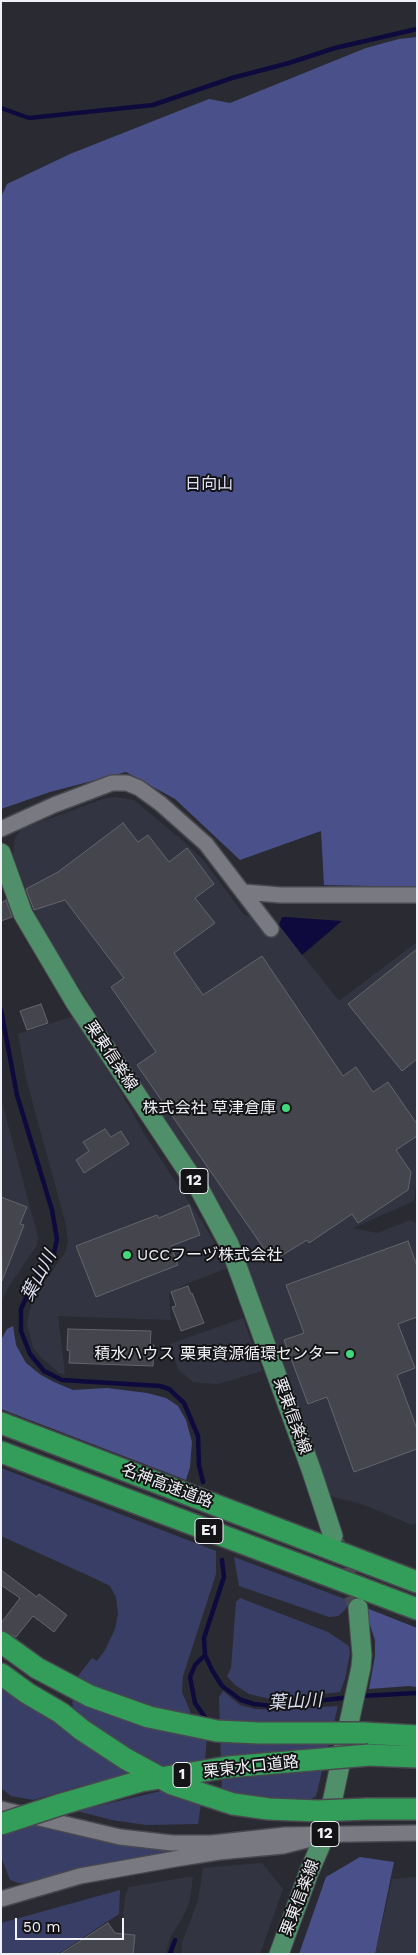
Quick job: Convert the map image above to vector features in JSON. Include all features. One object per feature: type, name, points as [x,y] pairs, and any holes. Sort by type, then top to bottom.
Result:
[{"type":"highway","name":"名神高速道路","points":[[1,1423],[417,1582]]},
{"type":"highway","name":"名神高速道路","points":[[1,1452],[417,1609]]},
{"type":"highway","points":[[1,1626],[45,1657],[70,1685]]},
{"type":"highway","points":[[1,1642],[37,1668],[90,1696],[149,1717],[217,1731],[363,1733],[417,1736]]},
{"type":"highway","points":[[1,1659],[34,1683],[61,1713]]},
{"type":"highway","points":[[1,1674],[126,1759],[172,1784],[233,1804],[269,1809],[317,1811],[417,1809]]},
{"type":"highway","name":"栗東水口道路","points":[[1,1824],[141,1781],[228,1767],[369,1755],[417,1757]]},
{"type":"main road","name":"栗東信楽線","points":[[1,853],[23,914],[75,1002],[200,1190],[228,1244],[312,1472],[333,1536]]},
{"type":"main road","name":"栗東信楽線","points":[[279,1954],[309,1872],[325,1835],[358,1684],[362,1655],[358,1608]]},
{"type":"street","points":[[1,829],[112,783],[127,784],[139,788],[161,804],[206,844],[271,930]]},
{"type":"street","points":[[244,892],[280,895],[417,895]]},
{"type":"street","points":[[1,1809],[120,1836],[172,1843],[212,1842],[285,1835],[417,1833]]},
{"type":"street","points":[[3,1893],[80,1876],[175,1859],[219,1852],[284,1846],[325,1835]]},
{"type":"shaded area","points":[[115,797],[134,800],[182,840],[205,862],[244,915],[266,919],[276,926],[279,925],[339,1001],[417,942],[417,1176],[414,1201],[353,1228],[377,1233],[411,1220],[417,1224],[417,1523],[412,1525],[362,1504],[330,1496],[235,1236],[221,1209],[40,927],[13,855],[15,838],[21,829],[106,798]]},
{"type":"shaded area","points":[[282,917],[342,921],[302,955],[279,925]]},
{"type":"shaded area","points":[[74,1016],[145,1135],[206,1228],[228,1268],[188,1283],[169,1294],[171,1320],[58,1316],[65,1374],[59,1373],[33,1348],[27,1323],[33,1297],[65,1253],[68,1242],[66,1225],[26,1078],[18,1034]]},
{"type":"shaded area","points":[[1,1082],[3,1106],[38,1237],[37,1245],[8,1288],[1,1303]]},
{"type":"shaded area","points":[[243,1318],[262,1371],[218,1384],[193,1382],[178,1369],[170,1344]]},
{"type":"shaded area","points":[[1,1468],[216,1551],[216,1574],[183,1676],[182,1692],[190,1711],[191,1719],[155,1711],[83,1684],[78,1676],[92,1658],[97,1661],[105,1650],[115,1629],[118,1614],[116,1597],[110,1586],[1,1536]]},
{"type":"shaded area","points":[[234,1557],[350,1601],[345,1610],[338,1616],[329,1617],[239,1586]]},
{"type":"shaded area","points":[[240,1598],[328,1632],[349,1646],[350,1653],[345,1679],[340,1692],[270,1699],[249,1694],[235,1685],[227,1676],[231,1668],[236,1602]]},
{"type":"shaded area","points":[[1,1689],[18,1699],[21,1695],[134,1773],[33,1800],[11,1796],[1,1788]]},
{"type":"shaded area","points":[[223,1691],[240,1705],[255,1709],[279,1710],[338,1706],[316,1796],[302,1804],[222,1793],[219,1697]]},
{"type":"shaded area","points":[[72,1694],[207,1737],[205,1760],[156,1768],[73,1713]]},
{"type":"shaded area","points":[[165,1790],[201,1804],[198,1824],[146,1825],[112,1820],[77,1811]]},
{"type":"shaded area","points":[[39,1822],[149,1848],[173,1851],[171,1853],[32,1883],[18,1883],[10,1880],[1,1857],[1,1835]]},
{"type":"shaded area","points":[[262,1863],[283,1889],[260,1954],[182,1954],[182,1942],[198,1901],[203,1868]]},
{"type":"shaded area","points":[[193,1877],[190,1900],[182,1919],[170,1938],[166,1954],[119,1954],[125,1897],[129,1887]]},
{"type":"shaded area","points":[[417,1877],[417,1954],[375,1954],[392,1879]]},
{"type":"shaded area","points":[[120,1890],[119,1914],[58,1954],[1,1954],[1,1923]]},
{"type":"green space","name":"日向山","points":[[417,37],[417,887],[324,885],[321,831],[240,860],[175,799],[126,772],[50,792],[1,809],[1,197],[7,184],[70,154],[209,99],[230,103],[366,48],[399,39]]},
{"type":"green space","points":[[13,1326],[16,1345],[26,1363],[41,1375],[54,1382],[73,1390],[107,1388],[147,1393],[166,1398],[178,1406],[186,1420],[192,1442],[190,1467],[186,1480],[1,1409],[1,1340],[7,1329]]},
{"type":"green space","points":[[364,1607],[417,1628],[417,1687],[369,1689],[375,1656],[375,1640]]},
{"type":"green space","points":[[360,1857],[394,1862],[375,1954],[299,1954],[326,1877]]},
{"type":"building","name":"株式会社 草津倉庫","points":[[123,823],[138,842],[148,835],[169,862],[187,848],[214,884],[195,898],[215,923],[174,953],[203,995],[262,956],[343,1076],[356,1067],[373,1092],[388,1082],[417,1124],[417,1136],[396,1150],[411,1172],[408,1190],[358,1223],[352,1214],[309,1243],[307,1240],[276,1259],[271,1252],[267,1253],[137,1065],[156,1052],[111,987],[124,978],[65,900],[34,910],[26,889],[58,872]]},
{"type":"building","points":[[6,900],[12,917],[1,921],[1,903]]},
{"type":"building","points":[[417,949],[417,1059],[402,1071],[348,1004]]},
{"type":"building","points":[[41,1004],[48,1023],[27,1030],[20,1011]]},
{"type":"building","points":[[105,1129],[111,1137],[121,1131],[129,1144],[84,1173],[76,1160],[89,1151],[83,1142]]},
{"type":"building","points":[[1,1197],[27,1207],[20,1224],[24,1225],[2,1281]]},
{"type":"building","name":"UCCフーヅ株式会社","points":[[189,1205],[200,1235],[171,1246],[178,1265],[96,1297],[76,1246],[157,1215],[159,1218]]},
{"type":"building","name":"積水ハウス 栗東資源循環センター","points":[[408,1241],[417,1266],[417,1317],[398,1324],[415,1368],[397,1375],[417,1429],[417,1449],[354,1472],[327,1397],[308,1404],[284,1340],[304,1333],[286,1285]]},
{"type":"building","points":[[188,1286],[204,1323],[181,1331],[172,1307],[176,1306],[171,1292]]},
{"type":"building","points":[[68,1329],[151,1331],[150,1345],[154,1345],[153,1366],[69,1363],[70,1351],[67,1350]]},
{"type":"building","points":[[1,1570],[37,1597],[39,1594],[67,1615],[54,1632],[33,1616],[16,1637],[1,1630],[1,1623],[20,1598],[1,1585]]},
{"type":"building","points":[[108,1923],[115,1933],[135,1935],[133,1954],[60,1954]]},
{"type":"waterway","points":[[1,108],[29,118],[153,105],[232,78],[289,63],[335,48],[417,29]]},
{"type":"waterway","name":"葉山川","points":[[1,1010],[17,1095],[52,1210],[57,1239],[54,1253],[30,1289],[21,1309],[21,1331],[30,1354],[44,1371],[62,1380],[160,1386],[169,1389],[184,1403],[198,1436],[199,1465],[203,1482]]},
{"type":"waterway","name":"葉山川","points":[[222,1560],[224,1577],[204,1638],[205,1655],[222,1686],[241,1700],[272,1706],[351,1697]]},
{"type":"waterway","points":[[205,1655],[195,1665],[190,1677],[195,1703],[207,1720]]},
{"type":"waterway","name":"葉山川","points":[[361,1696],[417,1693]]},
{"type":"waterway","points":[[170,1954],[175,1940]]},
{"type":"tunnel","points":[[335,1542],[358,1608]]},
{"type":"place","name":"株式会社 草津倉庫","points":[[286,1108]]},
{"type":"place","name":"UCCフーヅ株式会社","points":[[127,1255]]},
{"type":"place","name":"積水ハウス 栗東資源循環センター","points":[[350,1354]]}]
